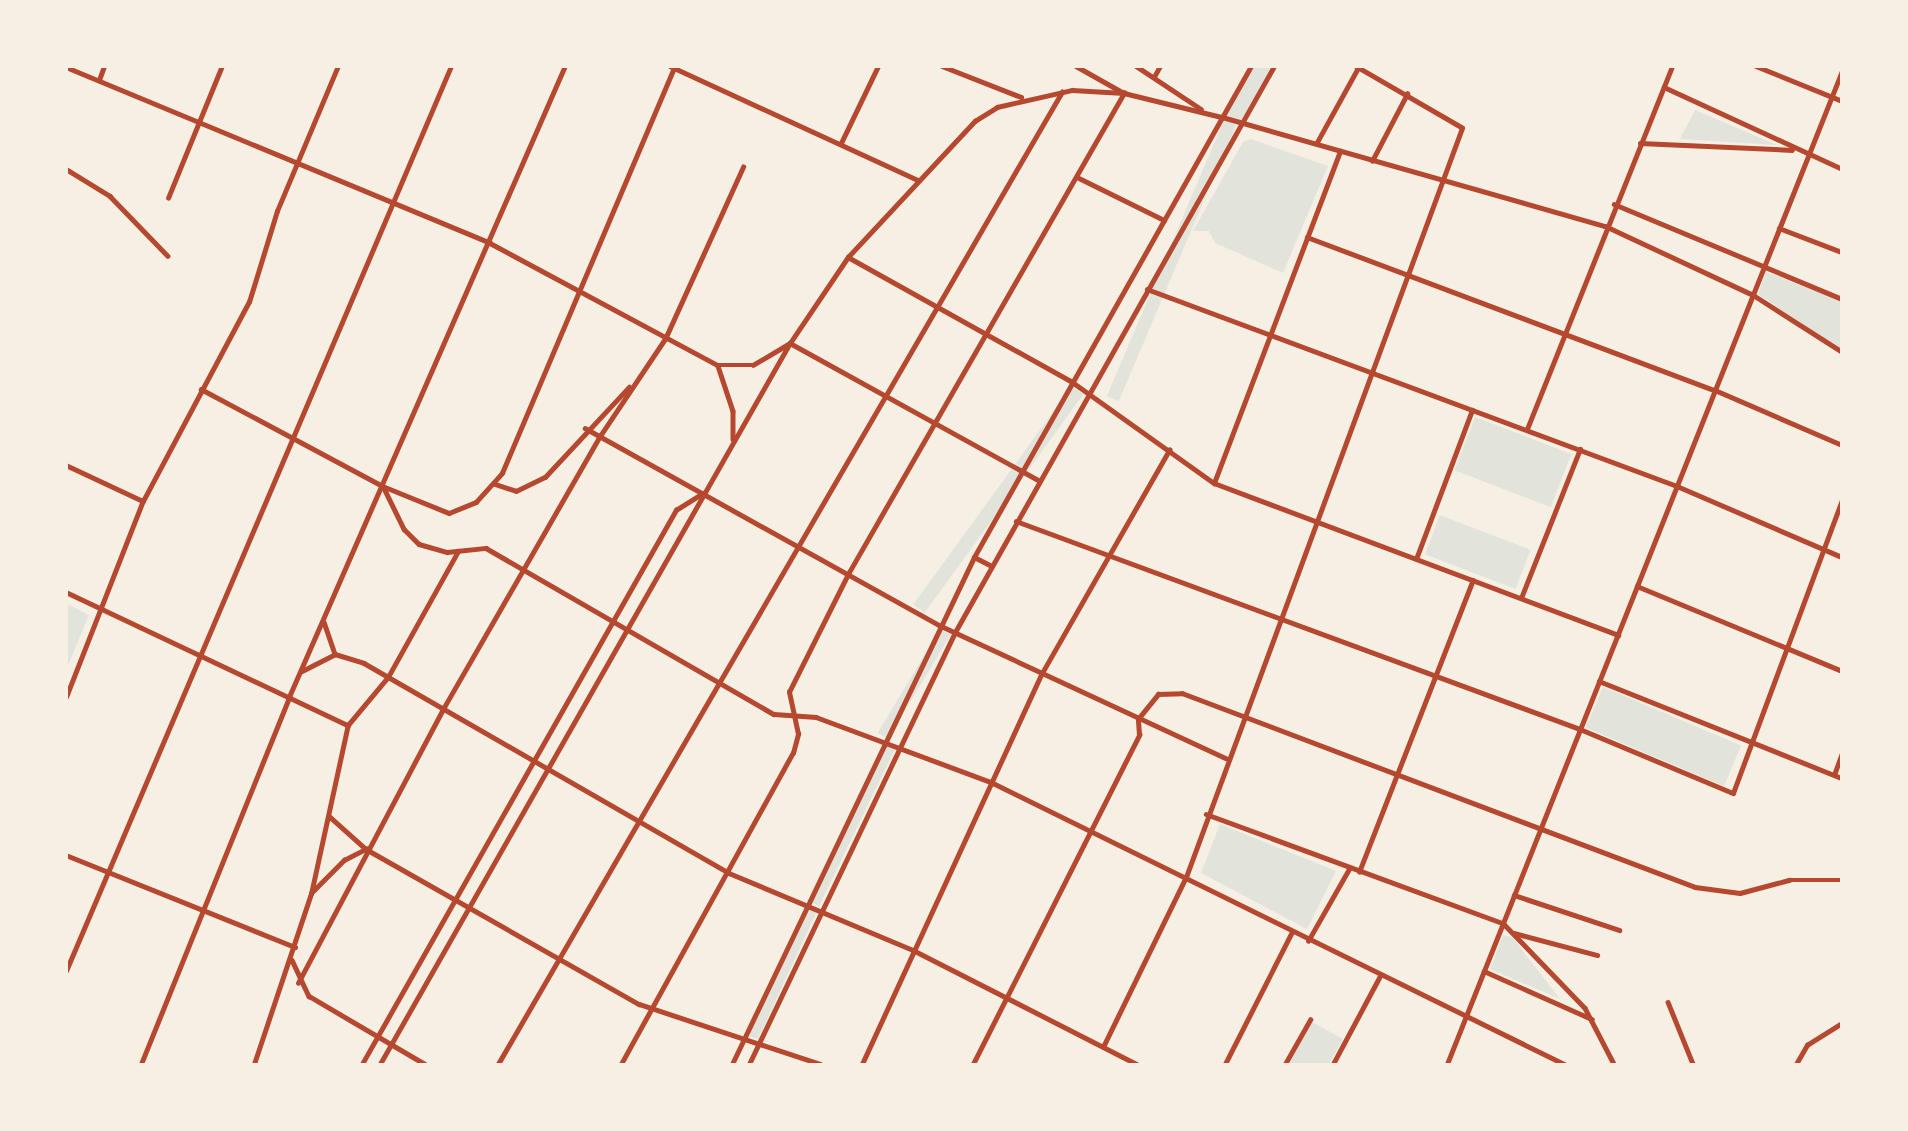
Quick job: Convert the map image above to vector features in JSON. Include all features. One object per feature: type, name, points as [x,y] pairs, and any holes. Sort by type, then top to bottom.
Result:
[{"type":"street","points":[[99,80],[104,66]]},
{"type":"street","points":[[168,198],[222,66]]},
{"type":"street","points":[[66,697],[143,501],[249,302],[298,161],[338,66]]},
{"type":"street","points":[[66,971],[197,653],[451,66]]},
{"type":"street","points":[[141,1065],[289,697],[490,243],[565,66]]},
{"type":"street","points":[[841,143],[878,66]]},
{"type":"street","points":[[942,66],[1021,97]]},
{"type":"street","points":[[1076,66],[1125,93]]},
{"type":"street","points":[[1136,66],[1155,75],[1205,112]]},
{"type":"street","points":[[1155,75],[1160,66]]},
{"type":"street","points":[[732,1065],[939,625],[974,557],[1020,471],[1251,66]]},
{"type":"street","points":[[749,1065],[820,910],[990,565],[1274,66]]},
{"type":"street","points":[[1527,429],[1605,226],[1672,66]]},
{"type":"street","points":[[1756,66],[1842,101]]},
{"type":"street","points":[[66,67],[394,199],[490,243],[582,295],[718,365],[753,365],[790,343]]},
{"type":"street","points":[[201,389],[383,486],[449,513],[475,502],[495,484],[582,295],[673,67],[918,180]]},
{"type":"street","points":[[1103,1047],[1186,877],[1242,714],[1375,373],[1443,182],[1460,124],[1356,67],[1316,144]]},
{"type":"street","points":[[1447,1065],[1842,71]]},
{"type":"street","points":[[1664,87],[1842,169]]},
{"type":"street","points":[[498,1065],[932,306],[1062,92]]},
{"type":"street","points":[[380,1065],[790,343],[848,257],[918,180],[975,121],[1021,97],[1062,92],[1125,93],[1205,112],[1605,226],[1753,295],[1842,352]]},
{"type":"street","points":[[621,1065],[729,873],[795,748],[791,714],[792,683],[848,574],[1079,178],[1125,93]]},
{"type":"street","points":[[1372,161],[1406,94]]},
{"type":"street","points":[[1640,143],[1797,150]]},
{"type":"street","points":[[1214,482],[1340,151]]},
{"type":"street","points":[[298,983],[366,849],[443,709],[600,436],[632,384],[665,339],[743,167]]},
{"type":"street","points":[[66,170],[110,196],[168,256]]},
{"type":"street","points":[[1079,178],[1165,220]]},
{"type":"street","points":[[1614,204],[1763,269],[1842,299]]},
{"type":"street","points":[[1779,228],[1842,253]]},
{"type":"street","points":[[1307,237],[1409,278],[1563,332],[1715,390],[1842,445]]},
{"type":"street","points":[[848,257],[1071,381],[1214,482],[1315,524],[1618,635]]},
{"type":"street","points":[[1147,289],[1677,486],[1842,557]]},
{"type":"street","points":[[790,343],[1038,480]]},
{"type":"street","points":[[718,365],[733,411],[733,442]]},
{"type":"street","points":[[495,484],[528,489],[545,477],[585,428],[632,384]]},
{"type":"street","points":[[1416,559],[1472,410]]},
{"type":"street","points":[[585,428],[939,625],[1226,758]]},
{"type":"street","points":[[1521,598],[1580,449]]},
{"type":"street","points":[[862,1065],[1042,673],[1169,450]]},
{"type":"street","points":[[66,465],[143,501]]},
{"type":"street","points":[[383,486],[410,537],[433,550],[486,548],[774,714],[791,714],[885,740],[991,782],[1089,826],[1379,978],[1564,1065]]},
{"type":"street","points":[[362,1065],[676,510],[704,493]]},
{"type":"street","points":[[1016,520],[1108,558],[1436,674],[1580,729],[1733,793],[1842,500]]},
{"type":"street","points":[[254,1065],[311,894],[348,725],[388,677],[458,550]]},
{"type":"street","points":[[974,557],[990,565]]},
{"type":"street","points":[[1359,872],[1473,580]]},
{"type":"street","points":[[1637,586],[1842,671]]},
{"type":"street","points":[[66,592],[348,725]]},
{"type":"street","points":[[323,621],[335,654],[388,677],[729,873],[913,950],[1137,1065]]},
{"type":"street","points":[[302,671],[335,654]]},
{"type":"street","points":[[1600,681],[1842,778]]},
{"type":"street","points":[[974,1065],[1089,826],[1139,735],[1139,719],[1157,694],[1173,691],[1242,714],[1396,776],[1683,882],[1740,894],[1789,880],[1842,880]]},
{"type":"street","points":[[1833,775],[1842,753]]},
{"type":"street","points":[[1206,814],[1349,869],[1503,923],[1594,1020],[1615,1065]]},
{"type":"street","points":[[328,815],[366,849],[652,1009],[820,1065]]},
{"type":"street","points":[[311,894],[344,860],[366,849]]},
{"type":"street","points":[[66,855],[295,947]]},
{"type":"street","points":[[1308,941],[1349,869]]},
{"type":"street","points":[[1514,895],[1619,930]]},
{"type":"street","points":[[1225,1065],[1292,932]]},
{"type":"street","points":[[1513,933],[1597,955]]},
{"type":"street","points":[[291,959],[298,983],[425,1065]]},
{"type":"street","points":[[1484,971],[1594,1020]]},
{"type":"street","points":[[1333,1065],[1379,978]]},
{"type":"street","points":[[1668,1002],[1693,1065]]},
{"type":"street","points":[[1285,1065],[1310,1020]]},
{"type":"street","points":[[1796,1065],[1807,1045],[1842,1023]]},
{"type":"shaded area","points":[[1254,67],[1272,67],[1241,120],[1226,115]]},
{"type":"shaded area","points":[[1695,110],[1777,145],[1680,139]]},
{"type":"shaded area","points":[[1224,120],[1236,125],[1119,401],[1107,396]]},
{"type":"shaded area","points":[[1251,139],[1328,166],[1283,273],[1215,243],[1209,231],[1193,231],[1243,142]]},
{"type":"shaded area","points":[[1766,272],[1841,301],[1841,350],[1758,294]]},
{"type":"shaded area","points":[[1072,386],[1083,394],[925,613],[913,604]]},
{"type":"shaded area","points":[[1475,417],[1571,454],[1551,507],[1455,470]]},
{"type":"shaded area","points":[[1440,515],[1531,550],[1516,589],[1425,554]]},
{"type":"shaded area","points":[[67,604],[89,615],[67,668]]},
{"type":"shaded area","points":[[940,629],[950,635],[888,739],[878,733]]},
{"type":"shaded area","points":[[1603,687],[1741,746],[1724,786],[1586,728]]},
{"type":"shaded area","points":[[886,744],[895,749],[819,906],[812,903]]},
{"type":"shaded area","points":[[1220,824],[1336,871],[1307,929],[1201,873]]},
{"type":"shaded area","points":[[810,909],[816,913],[758,1039],[749,1036]]},
{"type":"shaded area","points":[[1503,935],[1512,937],[1560,999],[1490,969]]},
{"type":"shaded area","points":[[1312,1022],[1343,1039],[1329,1064],[1288,1064]]}]
